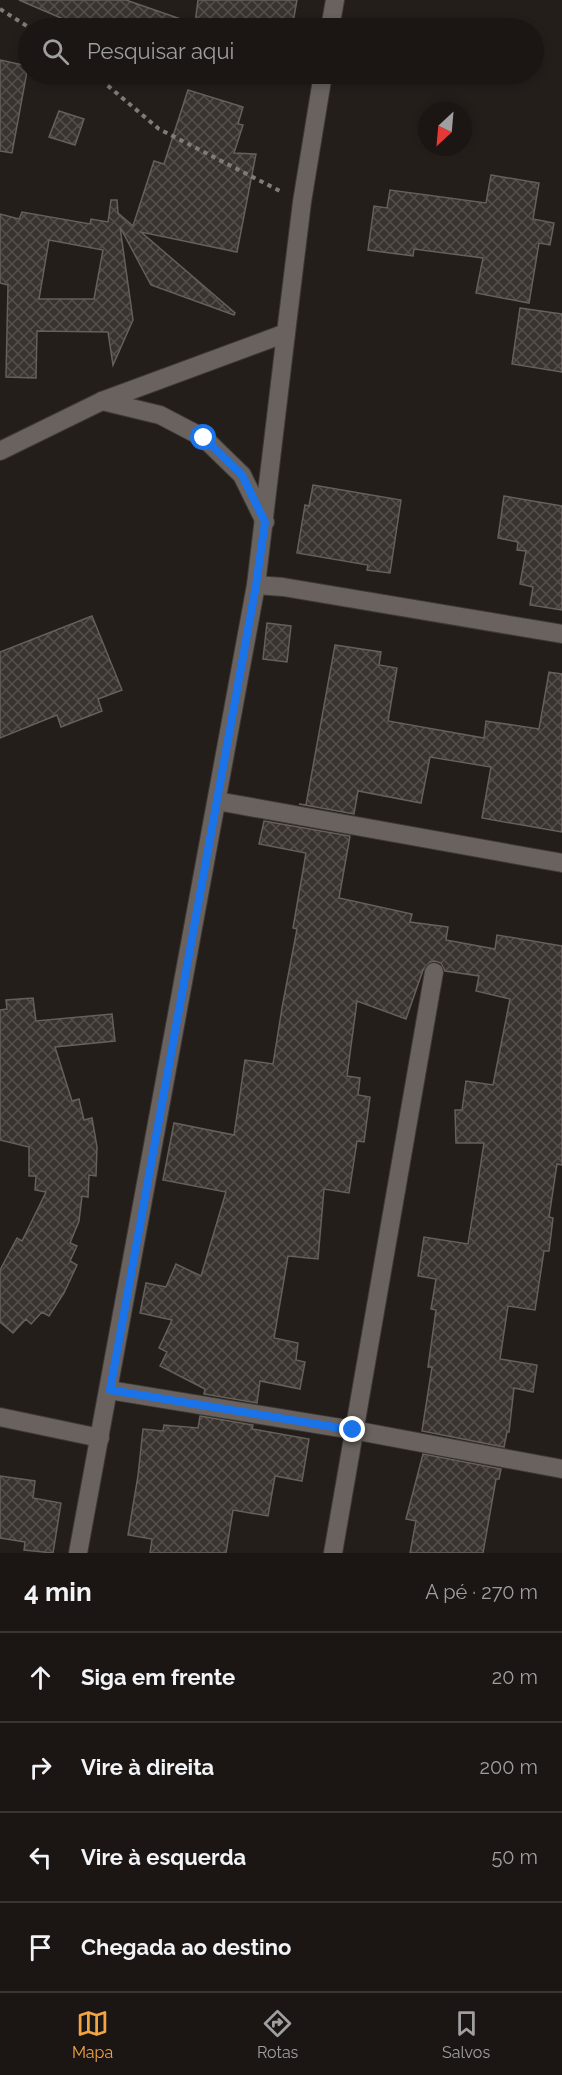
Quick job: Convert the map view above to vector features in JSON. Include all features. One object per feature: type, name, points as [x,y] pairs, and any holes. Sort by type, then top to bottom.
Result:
[{"type":"street","points":[[332,18],[335,0]]},
{"type":"street","points":[[78,1553],[110,1390],[256,585],[302,202],[321,84]]},
{"type":"street","points":[[0,451],[102,400],[286,333]]},
{"type":"street","points":[[102,400],[160,416],[204,438],[242,475],[265,522]]},
{"type":"street","points":[[256,585],[283,587],[562,634]]},
{"type":"street","points":[[217,801],[562,863]]},
{"type":"street","points":[[333,1553],[434,972]]},
{"type":"street","points":[[110,1390],[353,1430],[562,1469]]},
{"type":"street","points":[[0,1417],[100,1438]]},
{"type":"path","points":[[0,9],[18,20]]},
{"type":"path","points":[[106,84],[159,129],[302,202]]},
{"type":"building","points":[[19,0],[126,0],[178,18],[61,18]]},
{"type":"building","points":[[198,0],[297,0],[294,18],[196,18]]},
{"type":"building","points":[[0,60],[18,64],[18,84],[25,84],[12,153],[0,151]]},
{"type":"building","points":[[188,90],[243,107],[238,124],[243,125],[234,153],[256,154],[237,252],[141,232],[235,313],[234,315],[151,285],[120,227],[133,320],[113,365],[108,332],[37,331],[36,378],[6,377],[8,285],[0,283],[0,214],[19,219],[22,212],[90,224],[91,219],[108,222],[111,200],[117,200],[118,213],[133,226],[154,161],[164,164]],"holes":[[[49,240],[103,250],[94,299],[39,299]]]},
{"type":"building","points":[[59,111],[84,119],[75,145],[49,137]]},
{"type":"building","points":[[491,175],[539,183],[533,219],[554,223],[550,245],[539,243],[529,303],[476,293],[483,258],[414,249],[413,256],[368,250],[374,206],[387,208],[390,190],[486,203]]},
{"type":"building","points":[[520,308],[562,314],[562,372],[512,364]]},
{"type":"building","points":[[313,485],[401,500],[390,573],[367,570],[368,565],[297,553],[305,505],[309,506]]},
{"type":"building","points":[[504,496],[562,506],[562,610],[530,605],[533,587],[520,584],[526,551],[517,550],[518,542],[498,538]]},
{"type":"building","points":[[92,616],[122,690],[98,699],[102,711],[61,727],[57,715],[0,738],[0,652]]},
{"type":"building","points":[[267,623],[291,626],[287,662],[263,659]]},
{"type":"building","points":[[335,645],[381,652],[379,665],[397,668],[388,721],[484,738],[486,721],[539,729],[549,672],[562,674],[562,832],[482,818],[491,767],[430,757],[421,803],[358,791],[354,814],[299,804],[306,805]]},
{"type":"building","points":[[264,821],[350,836],[339,898],[412,914],[410,922],[448,927],[446,940],[495,949],[497,935],[562,946],[562,1165],[557,1164],[549,1217],[553,1218],[549,1251],[544,1251],[535,1310],[508,1306],[500,1359],[537,1365],[533,1392],[514,1388],[509,1432],[507,1432],[504,1447],[422,1431],[432,1367],[428,1367],[436,1310],[431,1309],[436,1279],[418,1276],[424,1237],[468,1244],[484,1143],[456,1143],[455,1110],[462,1110],[466,1081],[493,1085],[510,999],[476,991],[479,976],[445,971],[441,963],[435,961],[430,962],[423,970],[406,1019],[357,1001],[347,1076],[360,1078],[358,1095],[370,1097],[364,1142],[357,1141],[349,1193],[324,1189],[318,1259],[288,1256],[274,1338],[298,1343],[296,1360],[305,1362],[300,1389],[260,1381],[257,1403],[204,1394],[205,1389],[160,1366],[167,1352],[159,1348],[172,1320],[140,1313],[146,1283],[166,1287],[176,1264],[201,1276],[226,1192],[163,1180],[174,1123],[234,1135],[245,1060],[273,1064],[297,929],[293,928],[306,853],[259,844]]},
{"type":"building","points":[[33,998],[36,1021],[112,1014],[115,1041],[55,1047],[72,1101],[79,1099],[84,1120],[92,1118],[97,1147],[96,1176],[89,1175],[88,1197],[82,1196],[79,1221],[70,1243],[77,1246],[70,1261],[77,1265],[64,1293],[49,1316],[42,1312],[31,1324],[26,1319],[13,1333],[0,1322],[0,1270],[17,1238],[22,1241],[46,1192],[35,1190],[36,1176],[29,1176],[29,1147],[0,1140],[0,1010],[7,1009],[6,1000]]},
{"type":"building","points":[[200,1416],[253,1425],[252,1429],[309,1439],[302,1481],[275,1476],[268,1516],[233,1510],[226,1553],[150,1553],[152,1539],[128,1535],[143,1429],[163,1431],[164,1425],[198,1428]]},
{"type":"building","points":[[423,1454],[501,1469],[499,1479],[496,1479],[483,1553],[410,1553],[416,1521],[406,1519]]},
{"type":"building","points":[[0,1476],[35,1481],[33,1498],[61,1503],[53,1553],[24,1550],[25,1542],[0,1538]]},
{"type":"route","points":[[204,438],[242,475],[265,522],[256,585],[110,1390],[353,1430]]}]
